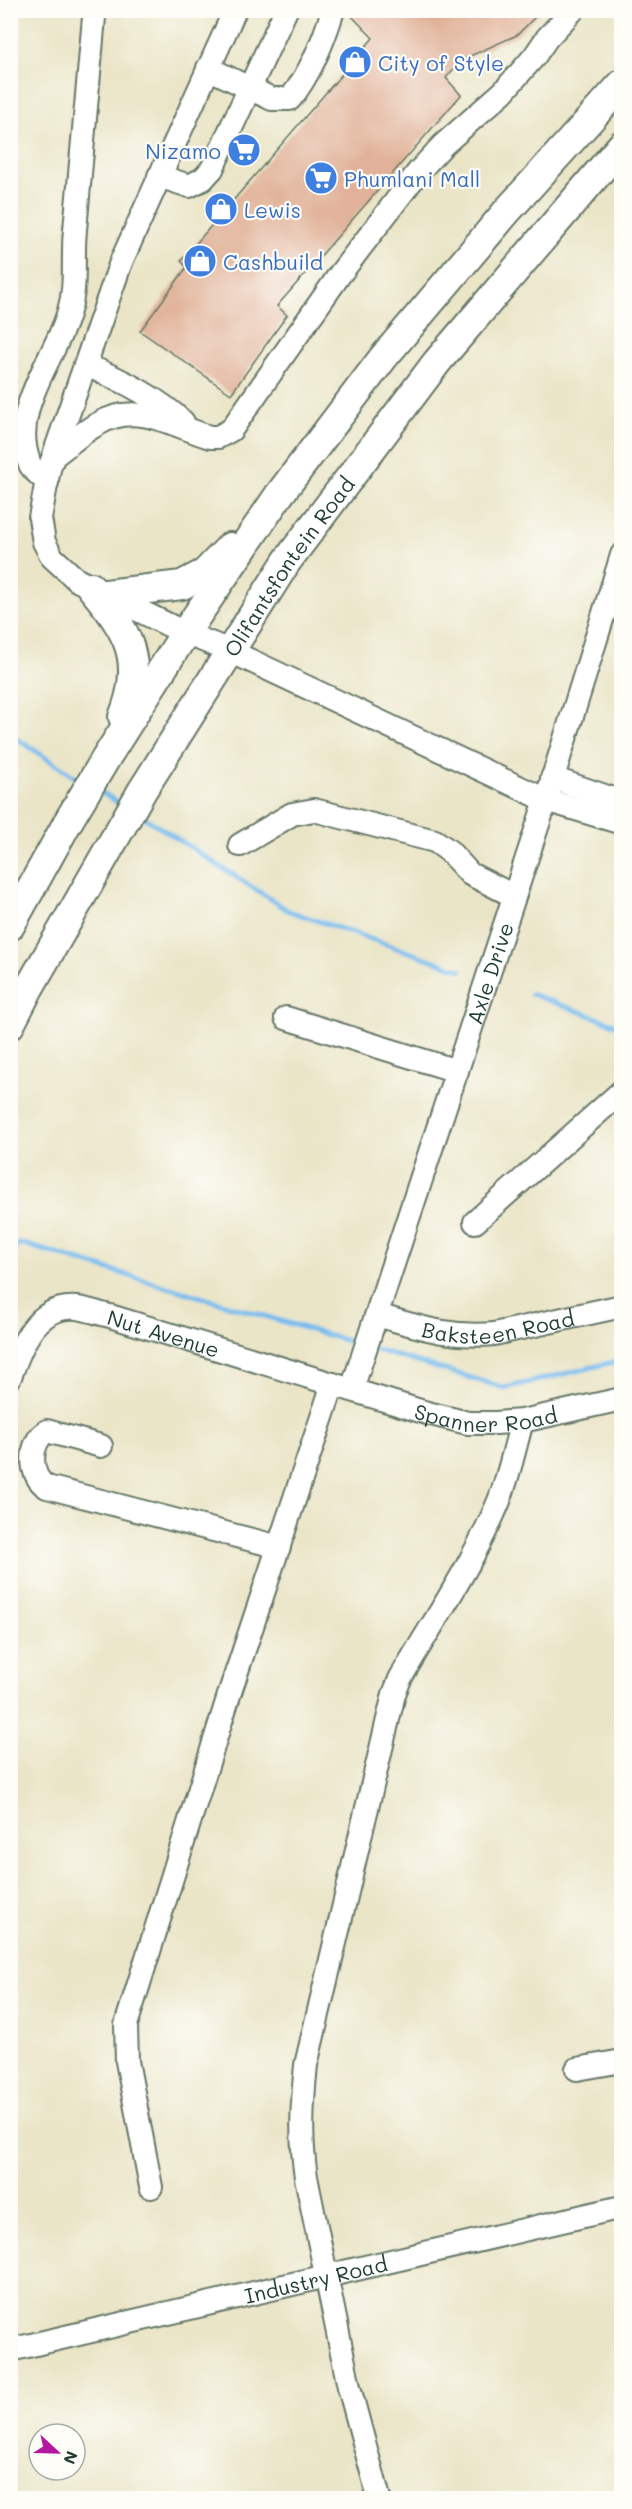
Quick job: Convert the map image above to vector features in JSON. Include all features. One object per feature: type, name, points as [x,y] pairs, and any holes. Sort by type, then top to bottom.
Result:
[{"type":"main road","points":[[10,926],[103,762],[185,633],[279,495],[383,358],[425,312],[508,210],[621,84]]},
{"type":"main road","name":"Olifantsfontein Road","points":[[10,1025],[142,791],[287,561],[437,362],[621,145]]},
{"type":"main road","points":[[98,591],[165,589],[193,580],[205,573],[279,495]]},
{"type":"main road","points":[[98,591],[122,628],[134,662],[129,698],[103,762]]},
{"type":"street","points":[[46,482],[29,463],[24,434],[32,395],[69,312],[75,284],[74,233],[87,110],[93,10]]},
{"type":"street","points":[[235,10],[137,226],[126,287],[55,455],[46,482],[40,518],[44,542],[56,563],[77,580],[98,591],[546,800],[621,823]]},
{"type":"street","points":[[159,176],[189,186],[203,179],[212,169],[286,10]]},
{"type":"street","points":[[208,68],[249,89],[280,100],[290,99],[326,32],[333,10]]},
{"type":"street","points":[[55,455],[94,426],[120,414],[145,415],[210,437],[218,437],[237,425],[340,274],[419,171],[443,145],[503,92],[573,10]]},
{"type":"street","points":[[92,368],[116,377],[151,397],[172,412],[193,432]]},
{"type":"street","name":"Axle Drive","points":[[151,2187],[127,2061],[126,2025],[230,1692],[279,1547],[342,1387],[358,1365],[374,1324],[546,800],[621,555]]},
{"type":"street","points":[[552,778],[621,802]]},
{"type":"street","points":[[240,845],[292,814],[314,810],[435,841],[449,850],[470,874],[514,896]]},
{"type":"street","points":[[286,1018],[457,1071]]},
{"type":"street","points":[[475,1222],[621,1091]]},
{"type":"street","name":"Baksteen Road","points":[[374,1324],[474,1336],[621,1306]]},
{"type":"street","name":"Nut Avenue","points":[[10,1377],[20,1347],[32,1328],[57,1310],[76,1308],[342,1387]]},
{"type":"street","name":"Spanner Road","points":[[342,1387],[468,1423],[522,1420],[621,1399]]},
{"type":"street","points":[[379,2499],[349,2387],[301,2143],[301,2110],[306,2065],[394,1694],[400,1679],[460,1580],[486,1530],[500,1498],[522,1420]]},
{"type":"street","points":[[101,1446],[47,1431],[40,1435],[35,1447],[34,1473],[39,1482],[47,1487],[279,1547]]},
{"type":"street","points":[[577,2069],[621,2061]]},
{"type":"street","name":"Industry Road","points":[[10,2350],[621,2207]]},
{"type":"building","name":"Phumlani Mall","points":[[346,10],[542,10],[517,35],[461,60],[446,78],[461,95],[277,306],[287,315],[231,394],[140,331],[187,267],[181,261],[373,38]]},
{"type":"waterway","points":[[10,734],[81,781]]},
{"type":"waterway","points":[[97,790],[123,805]]},
{"type":"waterway","points":[[139,814],[289,911],[461,970]]},
{"type":"waterway","points":[[531,994],[622,1027]]},
{"type":"waterway","points":[[10,1253],[20,1243],[361,1345]]},
{"type":"waterway","points":[[370,1348],[505,1388],[622,1360]]},
{"type":"place","name":"City of Style","points":[[355,62]]},
{"type":"place","name":"Nizamo","points":[[244,150]]},
{"type":"place","name":"Phumlani Mall","points":[[321,178]]},
{"type":"place","name":"Lewis","points":[[221,209]]},
{"type":"place","name":"Cashbuild","points":[[200,261]]}]
